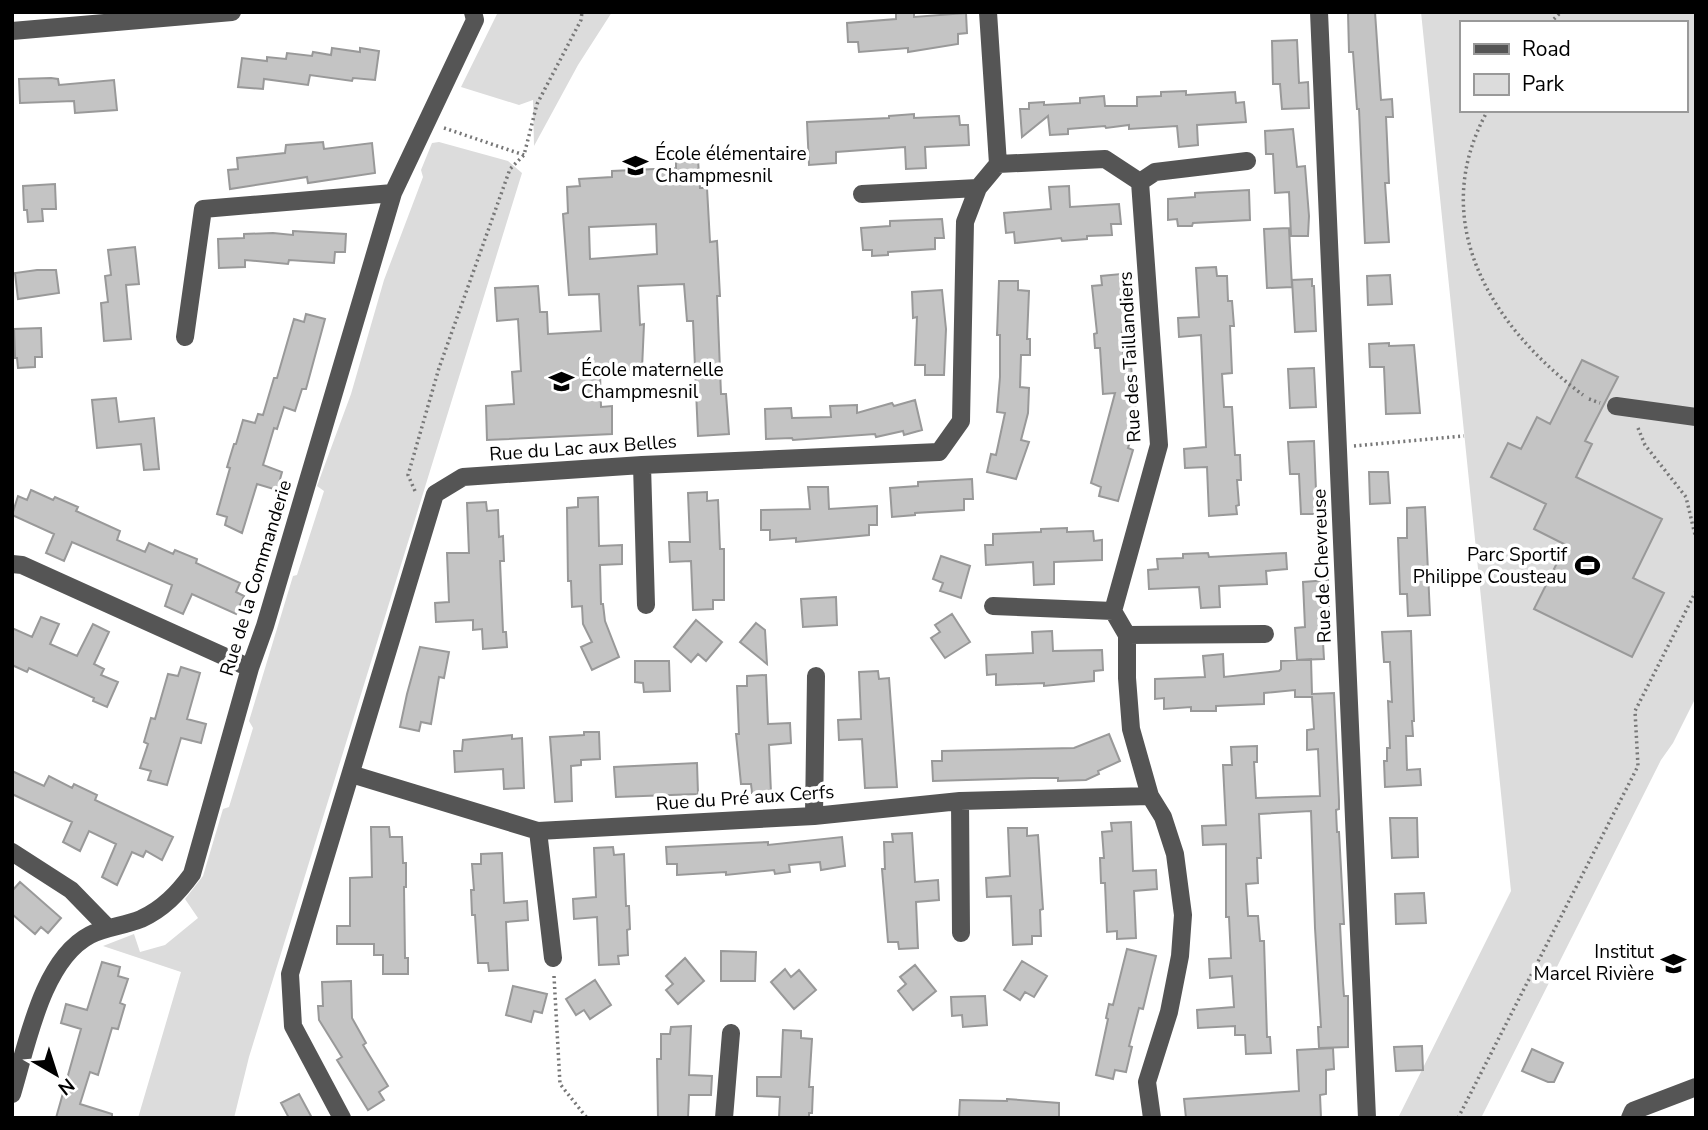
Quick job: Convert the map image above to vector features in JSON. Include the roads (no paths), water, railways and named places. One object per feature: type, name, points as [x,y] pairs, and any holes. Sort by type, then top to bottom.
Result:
[{"type":"street","points":[[12,32],[232,12]]},
{"type":"street","name":"Rue de la Commanderie","points":[[12,1094],[44,990],[66,951],[88,936],[139,920],[159,909],[176,895],[192,874],[250,668],[265,626],[393,194],[425,121],[475,20],[473,12]]},
{"type":"street","points":[[988,12],[999,164],[1105,159],[1140,182],[1155,172],[1247,160]]},
{"type":"street","name":"Rue de Chevreuse","points":[[1319,12],[1367,1118]]},
{"type":"street","name":"Rue du Lac aux Belles","points":[[351,774],[435,494],[463,477],[642,465],[939,452],[961,421],[965,222],[978,188],[999,164]]},
{"type":"street","name":"Rue des Taillandiers","points":[[1113,611],[1158,445],[1140,182]]},
{"type":"street","points":[[862,194],[978,188]]},
{"type":"street","points":[[185,337],[203,209],[393,194]]},
{"type":"street","points":[[1623,407],[1696,417]]},
{"type":"street","points":[[642,465],[646,605]]},
{"type":"street","points":[[12,564],[22,565],[250,668]]},
{"type":"street","points":[[993,606],[1113,611],[1127,635],[1131,729],[1150,796],[1163,817],[1175,854],[1183,915],[1180,956],[1171,1001],[1147,1082],[1152,1118]]},
{"type":"street","points":[[1127,635],[1265,634]]},
{"type":"street","points":[[814,816],[816,676]]},
{"type":"street","points":[[342,1118],[293,1026],[290,974],[351,774]]},
{"type":"street","name":"Rue du Pré aux Cerfs","points":[[351,774],[538,831],[814,816],[960,801],[1150,796]]},
{"type":"street","points":[[960,801],[961,933]]},
{"type":"street","points":[[538,831],[553,958]]},
{"type":"street","points":[[12,852],[71,890],[108,928]]},
{"type":"street","points":[[724,1118],[731,1033]]},
{"type":"street","points":[[1630,1118],[1633,1111],[1696,1087]]},
{"type":"place","name":"École élémentaire Champmesnil","points":[[635,165]]},
{"type":"place","name":"École maternelle Champmesnil","points":[[561,381]]},
{"type":"place","name":"Parc Sportif Philippe Cousteau","points":[[1587,566]]},
{"type":"place","name":"Institut Marcel Rivière","points":[[1674,963]]}]
